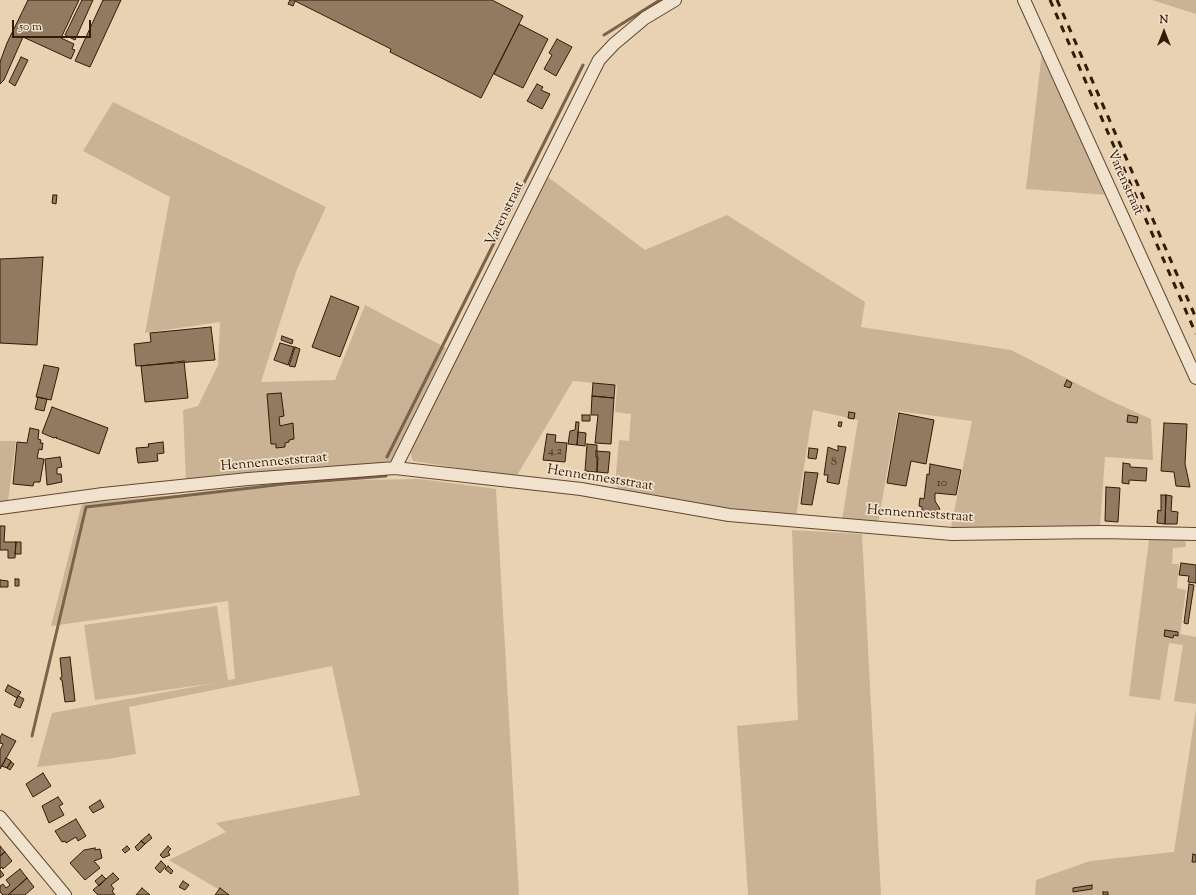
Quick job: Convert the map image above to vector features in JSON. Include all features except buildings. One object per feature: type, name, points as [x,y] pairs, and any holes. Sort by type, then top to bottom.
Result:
[{"type":"street","name":"Varenstraat","points":[[395,468],[599,60],[614,44],[645,18],[675,0]]},
{"type":"street","name":"Varenstraat","points":[[1024,0],[1196,378]]},
{"type":"street","name":"Hennenneststraat","points":[[0,508],[103,494],[248,479],[395,468],[581,489],[729,515],[952,534],[1100,532],[1196,534]]},
{"type":"street","points":[[0,817],[65,895]]},
{"type":"shaded area","points":[[1152,0],[1196,0],[1196,14]]},
{"type":"shaded area","points":[[1042,52],[1109,195],[1026,189]]},
{"type":"shaded area","points":[[113,102],[326,207],[297,269],[261,382],[335,380],[365,305],[446,348],[395,455],[390,461],[384,464],[307,467],[186,481],[183,410],[198,406],[218,365],[220,322],[145,333],[170,197],[83,151]]},
{"type":"shaded area","points":[[548,177],[645,250],[727,215],[865,302],[861,327],[1011,350],[1109,400],[1151,419],[1153,460],[1105,457],[1100,527],[1005,529],[951,527],[972,421],[898,411],[878,523],[842,520],[858,420],[813,410],[796,517],[734,511],[620,491],[615,485],[619,440],[629,441],[631,414],[615,412],[617,385],[573,381],[516,477],[413,461],[410,452],[413,445]]},
{"type":"shaded area","points":[[0,441],[16,441],[8,501],[0,502]]},
{"type":"shaded area","points":[[420,479],[496,489],[519,895],[228,895],[169,860],[226,832],[216,823],[360,795],[332,666],[129,707],[136,754],[108,759],[37,767],[52,713],[215,683],[95,700],[84,625],[217,606],[228,680],[235,679],[228,601],[51,626],[82,503],[359,480]]},
{"type":"shaded area","points":[[792,530],[862,534],[881,895],[748,895],[737,726],[798,720]]},
{"type":"shaded area","points":[[1185,539],[1186,547],[1173,548],[1172,564],[1179,564],[1177,588],[1186,590],[1180,634],[1196,637],[1196,704],[1174,701],[1183,645],[1169,643],[1160,700],[1129,696],[1149,540]]},
{"type":"shaded area","points":[[1196,709],[1196,895],[1035,895],[1036,880],[1090,861],[1174,852]]},
{"type":"waterway","points":[[604,35],[660,0]]},
{"type":"waterway","points":[[387,457],[583,65]]},
{"type":"waterway","points":[[32,736],[86,507],[285,484],[386,476]]},
{"type":"railway","points":[[1050,0],[1196,334]]},
{"type":"railway","points":[[1057,0],[1196,318]]}]
